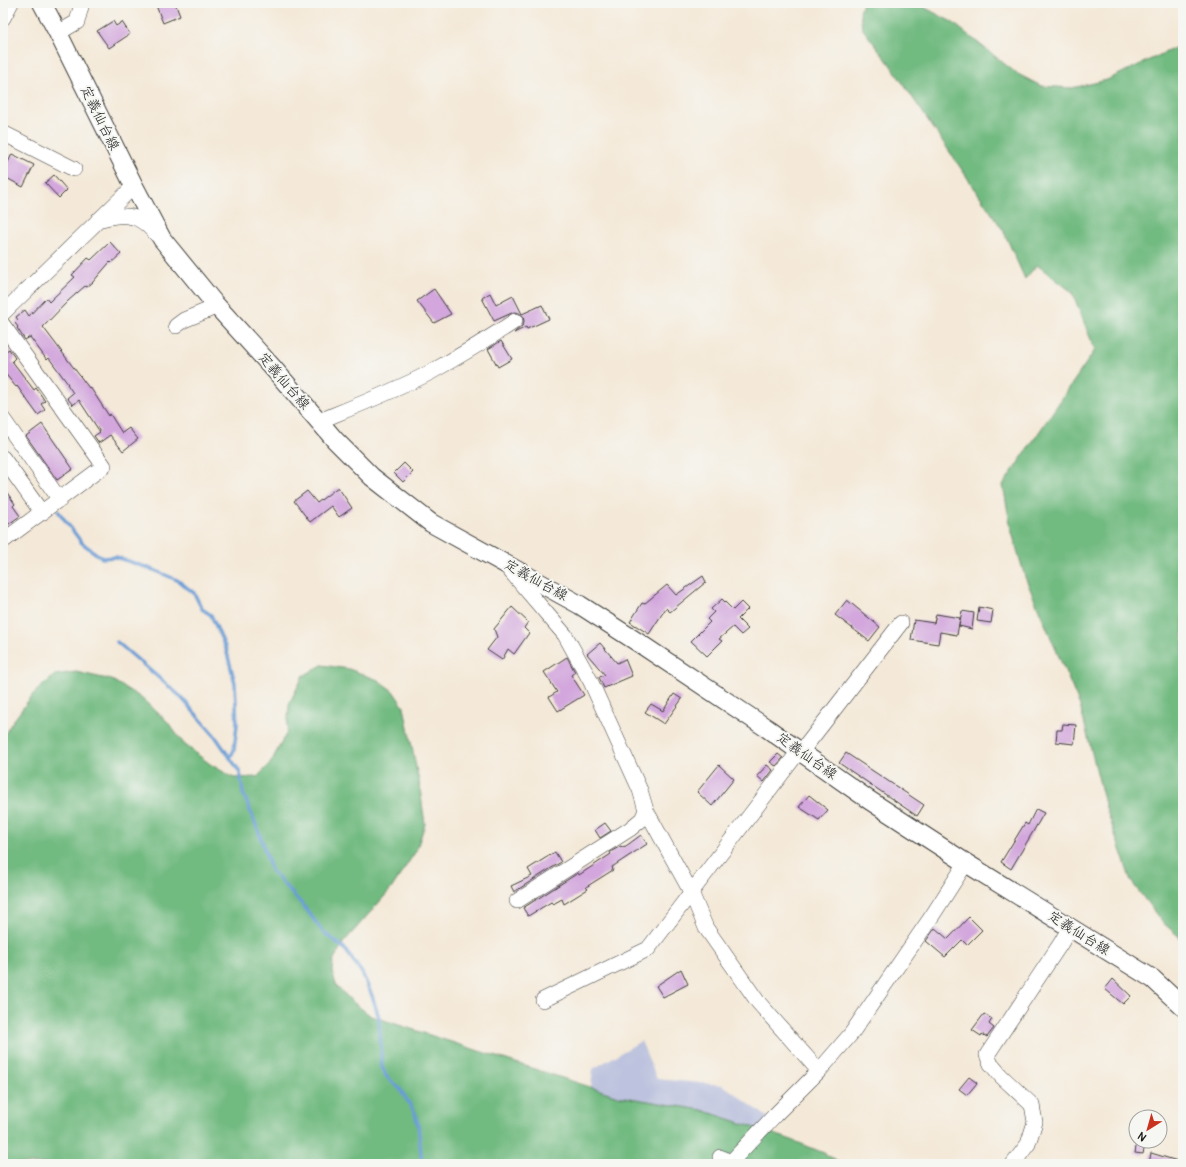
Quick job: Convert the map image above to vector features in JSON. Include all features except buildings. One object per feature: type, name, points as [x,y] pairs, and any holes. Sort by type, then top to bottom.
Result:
[{"type":"main road","name":"定義仙台線","points":[[42,3],[162,240],[335,440],[372,477],[431,523],[580,605],[642,645],[869,800],[966,864],[1153,979],[1183,1008]]},
{"type":"street","points":[[3,18],[11,3]]},
{"type":"street","points":[[58,34],[77,22],[82,3]]},
{"type":"street","points":[[3,133],[74,169]]},
{"type":"street","points":[[3,313],[97,220],[134,186]]},
{"type":"street","points":[[97,220],[115,216],[132,217],[143,222],[162,240]]},
{"type":"street","points":[[176,326],[184,320],[218,306]]},
{"type":"street","points":[[319,421],[393,390],[431,372],[496,334],[515,321]]},
{"type":"street","points":[[3,325],[104,466],[3,541]]},
{"type":"street","points":[[5,427],[60,500]]},
{"type":"street","points":[[3,458],[42,513]]},
{"type":"street","points":[[503,562],[565,636],[590,680],[640,790],[646,810],[691,892],[706,928],[758,1002],[819,1071]]},
{"type":"street","points":[[543,1000],[648,949],[901,622]]},
{"type":"street","points":[[517,901],[630,829],[642,819],[646,810]]},
{"type":"street","points":[[720,1157],[731,1162],[775,1114],[819,1071],[851,1034],[966,864]]},
{"type":"street","points":[[1013,1164],[1028,1144],[1035,1122],[1032,1105],[991,1064],[987,1055],[1070,928]]},
{"type":"shaded area","points":[[641,1041],[657,1079],[723,1085],[774,1122],[734,1164],[587,1123],[593,1069]]},
{"type":"green space","points":[[863,3],[916,3],[952,22],[1016,73],[1041,86],[1072,88],[1107,80],[1183,44],[1183,940],[1162,922],[1131,881],[1106,808],[1080,706],[1025,577],[1011,529],[1003,485],[1095,350],[1072,292],[1037,265],[1025,279],[1003,230],[889,63],[862,28],[860,12]]},
{"type":"green space","points":[[322,665],[349,669],[378,680],[393,691],[404,707],[419,782],[425,824],[416,851],[391,889],[343,943],[333,961],[332,972],[337,987],[371,1016],[618,1096],[702,1110],[792,1140],[824,1153],[842,1164],[3,1164],[3,737],[11,724],[34,693],[55,675],[76,672],[112,680],[140,697],[167,721],[184,744],[210,764],[234,778],[257,777],[270,764],[287,732],[289,704],[303,676]]},
{"type":"waterway","points":[[58,511],[82,543],[102,558],[116,557],[154,570],[177,580],[194,593],[202,609],[211,615],[226,649],[235,683],[237,725],[234,750],[230,758]]},
{"type":"waterway","points":[[117,642],[180,696],[215,736],[240,772],[243,793],[260,835],[271,870],[306,909],[323,932],[344,948],[362,973],[373,998],[379,1018],[382,1067],[386,1076],[400,1089],[415,1113],[418,1124],[422,1164]]}]
